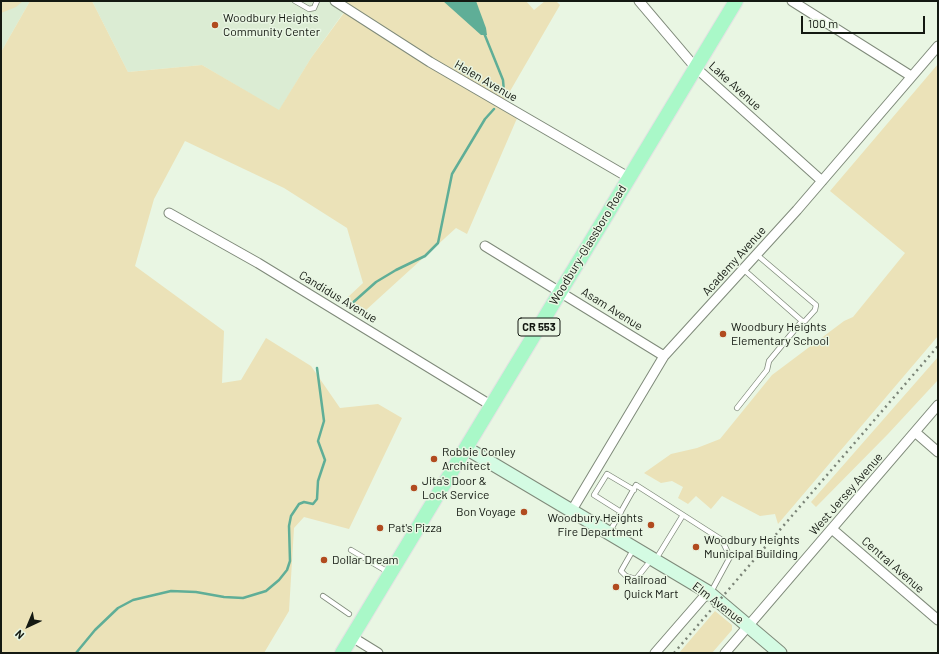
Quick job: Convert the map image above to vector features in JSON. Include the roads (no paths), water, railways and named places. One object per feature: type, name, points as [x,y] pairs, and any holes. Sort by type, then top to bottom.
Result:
[{"type":"main road","name":"Woodbury-Glassboro Road","points":[[342,653],[736,1]]},
{"type":"main road","name":"Elm Avenue","points":[[466,448],[709,593],[780,653]]},
{"type":"street","name":"Helen Avenue","points":[[335,1],[430,62],[628,178]]},
{"type":"street","name":"Lake Avenue","points":[[639,1],[695,67],[822,181]]},
{"type":"street","points":[[792,1],[911,76]]},
{"type":"street","name":"Academy Avenue","points":[[572,510],[664,356],[822,181],[938,46]]},
{"type":"street","name":"Candidus Avenue","points":[[169,213],[258,263],[492,406]]},
{"type":"street","name":"Asam Avenue","points":[[485,246],[664,356]]},
{"type":"street","name":"West Jersey Avenue","points":[[725,653],[938,405]]},
{"type":"street","points":[[915,432],[938,452]]},
{"type":"street","name":"Central Avenue","points":[[832,529],[938,620]]},
{"type":"street","points":[[655,653],[709,593]]},
{"type":"street","points":[[352,638],[378,653]]},
{"type":"lane","points":[[295,1],[309,9],[314,8],[317,1]]},
{"type":"lane","points":[[737,408],[767,370],[769,361],[802,320],[805,321],[815,310],[816,305],[756,254]]},
{"type":"lane","points":[[743,269],[802,320]]},
{"type":"lane","points":[[621,512],[594,495],[607,474],[634,490]]},
{"type":"lane","points":[[609,533],[636,485],[722,540],[730,556],[709,593]]},
{"type":"lane","points":[[635,548],[621,571],[626,576],[636,579],[654,560],[683,515]]},
{"type":"lane","points":[[351,550],[390,573]]},
{"type":"lane","points":[[323,596],[349,614]]},
{"type":"water","points":[[443,1],[476,1],[486,28],[487,35],[481,35]]},
{"type":"waterway","points":[[484,33],[503,80],[504,92]]},
{"type":"waterway","points":[[349,306],[376,282],[396,270],[425,256],[438,243],[452,174],[485,119],[494,109]]},
{"type":"waterway","points":[[76,653],[95,630],[118,608],[133,600],[171,591],[196,592],[224,597],[243,598],[266,591],[279,580],[287,570],[290,561],[289,526],[291,516],[299,504],[304,502],[313,504],[317,499],[318,481],[325,460],[318,441],[324,421],[317,368]]},
{"type":"railway","points":[[674,653],[938,346]]},
{"type":"place","name":"Woodbury Heights Community Center","points":[[215,25]]},
{"type":"place","name":"Woodbury Heights Elementary School","points":[[723,334]]},
{"type":"place","name":"Robbie Conley Architect","points":[[434,459]]},
{"type":"place","name":"Jita's Door & Lock Service","points":[[414,488]]},
{"type":"place","name":"Bon Voyage","points":[[524,512]]},
{"type":"place","name":"Woodbury Heights Fire Department","points":[[651,525]]},
{"type":"place","name":"Pat's Pizza","points":[[380,528]]},
{"type":"place","name":"Woodbury Heights Municipal Building","points":[[696,547]]},
{"type":"place","name":"Dollar Dream","points":[[324,560]]},
{"type":"place","name":"Railroad Quick Mart","points":[[616,587]]}]
